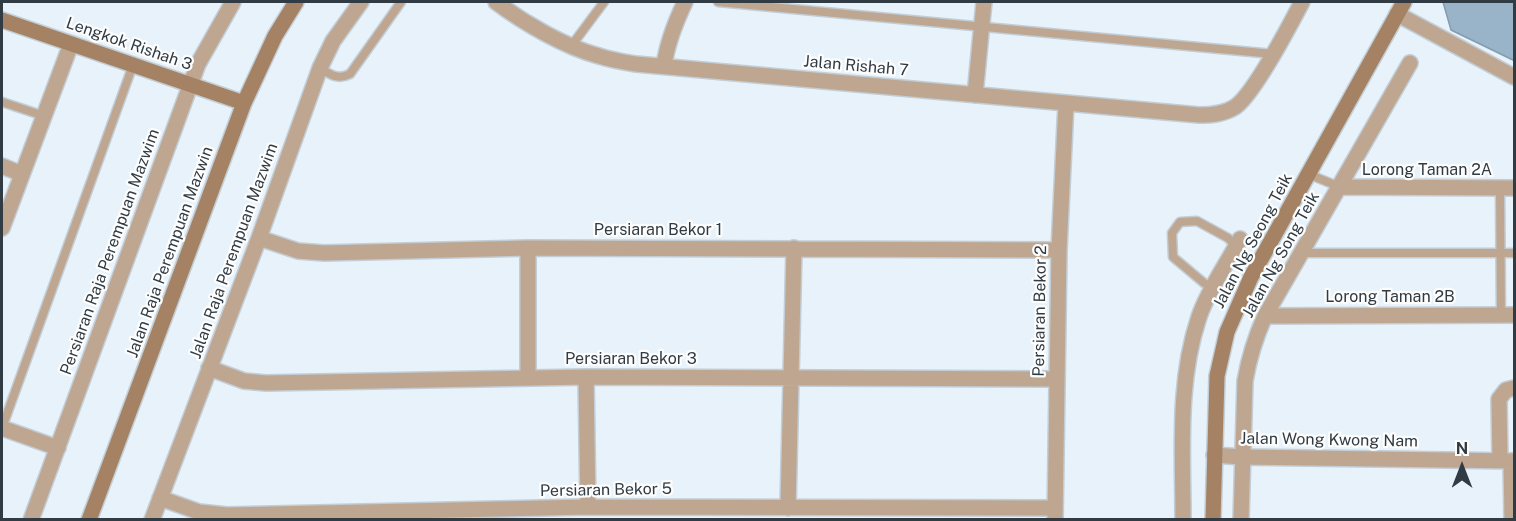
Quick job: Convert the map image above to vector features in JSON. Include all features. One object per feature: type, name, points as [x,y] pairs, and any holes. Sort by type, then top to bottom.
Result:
[{"type":"main road","name":"Jalan Raja Perempuan Mazwin","points":[[89,519],[244,104],[275,36],[296,2]]},
{"type":"main road","name":"Jalan Ng Seong Teik","points":[[1213,519],[1217,375],[1227,332],[1251,277],[1401,8]]},
{"type":"main road","name":"Lengkok Rishah 3","points":[[2,20],[244,104]]},
{"type":"street","name":"Persiaran Raja Perempuan Mazwim","points":[[31,519],[198,64],[233,2]]},
{"type":"street","name":"Jalan Rishah 7","points":[[496,2],[548,35],[597,56],[636,64],[1199,115],[1214,115],[1236,106],[1244,98],[1273,54]]},
{"type":"street","points":[[514,15],[524,2]]},
{"type":"street","points":[[664,66],[669,40],[685,2]]},
{"type":"street","points":[[975,95],[984,2]]},
{"type":"street","points":[[1273,54],[1302,2]]},
{"type":"street","name":"Jalan Raja Perempuan Mazwim","points":[[152,519],[259,238],[320,68],[333,41],[357,3]]},
{"type":"street","points":[[1401,8],[1515,77]]},
{"type":"street","points":[[2,228],[71,44]]},
{"type":"street","name":"Jalan Ng Song Teik","points":[[1241,519],[1245,381],[1249,360],[1265,316],[1410,63]]},
{"type":"street","name":"Persiaran Bekor 2","points":[[1055,514],[1059,250],[1066,103]]},
{"type":"street","points":[[2,166],[22,174]]},
{"type":"street","name":"Lorong Taman 2A","points":[[1340,188],[1507,188]]},
{"type":"street","name":"Persiaran Bekor 1","points":[[259,238],[298,251],[324,253],[528,248],[1059,250]]},
{"type":"street","name":"Jalan Ng Seong Teik","points":[[1183,519],[1184,384],[1190,347],[1197,325],[1238,242]]},
{"type":"street","points":[[528,248],[528,378]]},
{"type":"street","points":[[788,508],[794,248]]},
{"type":"street","name":"Lorong Taman 2B","points":[[1265,316],[1508,315]]},
{"type":"street","name":"Persiaran Bekor 3","points":[[209,368],[244,381],[266,383],[586,377],[1056,379]]},
{"type":"street","points":[[586,377],[588,507]]},
{"type":"street","points":[[1512,519],[1508,461],[1499,399],[1506,390],[1515,388]]},
{"type":"street","points":[[2,428],[58,448]]},
{"type":"street","name":"Jalan Wong Kwong Nam","points":[[1214,455],[1508,461]]},
{"type":"street","name":"Persiaran Bekor 5","points":[[160,498],[199,512],[227,515],[520,514],[588,507],[788,508],[1055,514]]},
{"type":"lane","points":[[320,68],[336,77],[350,74],[401,2]]},
{"type":"lane","points":[[572,45],[604,2]]},
{"type":"lane","points":[[718,2],[1273,54]]},
{"type":"lane","points":[[2,428],[134,65]]},
{"type":"lane","points":[[2,102],[44,116]]},
{"type":"lane","points":[[1308,174],[1340,188]]},
{"type":"lane","points":[[1507,188],[1501,254],[1508,315]]},
{"type":"lane","points":[[1214,288],[1204,283],[1173,258],[1172,232],[1180,222],[1197,221],[1238,242]]},
{"type":"lane","points":[[1301,254],[1515,254]]},
{"type":"building","points":[[1443,2],[1515,2],[1515,61],[1451,30]]}]
